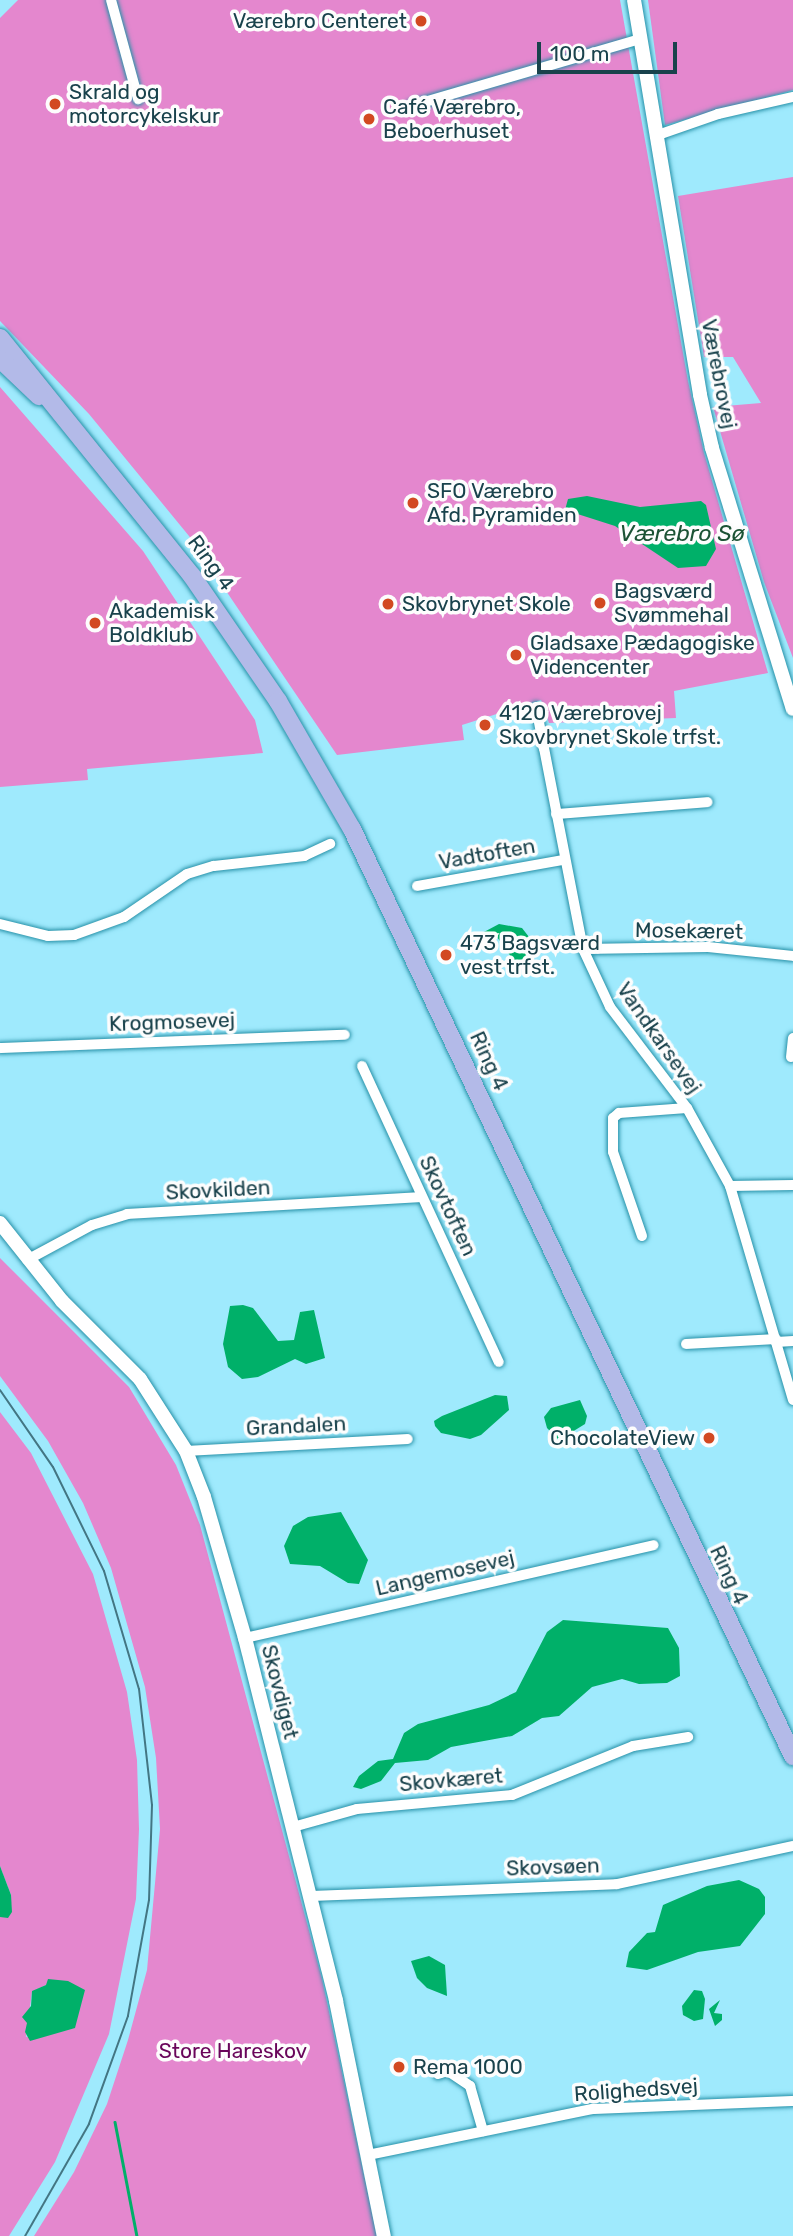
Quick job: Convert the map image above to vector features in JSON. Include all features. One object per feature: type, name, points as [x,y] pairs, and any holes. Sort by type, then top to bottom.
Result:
[{"type":"main road","name":"Ring 4","points":[[0,338],[151,520],[228,626],[352,829],[793,1756]]},
{"type":"main road","name":"Ring 4","points":[[0,359],[73,427]]},
{"type":"street","points":[[111,0],[138,99]]},
{"type":"street","name":"Værebrovej","points":[[634,0],[655,136],[712,448],[793,709]]},
{"type":"street","points":[[411,106],[640,39]]},
{"type":"street","points":[[655,136],[718,114],[793,97]]},
{"type":"street","name":"Vandkarsevej","points":[[536,708],[563,860],[583,950],[610,1007],[687,1108],[730,1186],[793,1400]]},
{"type":"street","points":[[556,814],[708,802]]},
{"type":"street","points":[[0,923],[48,936],[74,935],[124,917],[187,874],[214,866],[299,857],[330,844]]},
{"type":"street","name":"Vadtoften","points":[[417,886],[563,860]]},
{"type":"street","name":"Mosekæret","points":[[583,950],[708,947],[793,956]]},
{"type":"street","name":"Krogmosevej","points":[[0,1048],[345,1035]]},
{"type":"street","points":[[791,1057],[793,1038]]},
{"type":"street","name":"Skovtoften","points":[[362,1066],[499,1362]]},
{"type":"street","points":[[642,1236],[613,1152],[613,1118],[619,1113],[687,1108]]},
{"type":"street","points":[[730,1186],[793,1185]]},
{"type":"street","name":"Skovkilden","points":[[26,1260],[92,1225],[127,1214],[422,1197]]},
{"type":"street","name":"Skovdiget","points":[[0,1223],[26,1260],[140,1379],[186,1451],[218,1539],[293,1827],[384,2236]]},
{"type":"street","points":[[686,1344],[793,1341]]},
{"type":"street","name":"Grandalen","points":[[186,1451],[408,1439]]},
{"type":"street","name":"Langemosevej","points":[[245,1638],[654,1545]]},
{"type":"street","name":"Skovkæret","points":[[293,1827],[357,1809],[512,1795],[633,1746],[688,1737]]},
{"type":"street","name":"Skovsøen","points":[[310,1896],[617,1884],[793,1846]]},
{"type":"street","points":[[438,2074],[448,2071],[470,2086],[483,2131]]},
{"type":"street","name":"Rolighedsvej","points":[[368,2155],[593,2109],[793,2101]]},
{"type":"green space","points":[[18,0],[620,0],[688,381],[704,453],[768,673],[674,691],[676,718],[549,723],[541,700],[462,725],[464,740],[337,755],[189,536],[89,414],[0,321],[0,18]]},
{"type":"green space","points":[[648,0],[793,0],[793,90],[665,125]]},
{"type":"green space","points":[[793,177],[793,658],[764,582],[713,407],[761,403],[733,357],[704,357],[678,196]]},
{"type":"green space","name":"Akademisk Boldklub","points":[[0,387],[143,551],[255,720],[263,753],[87,769],[88,780],[0,787]]},
{"type":"green space","name":"Store Hareskov","points":[[0,1258],[129,1387],[176,1465],[200,1525],[322,1979],[377,2236],[34,2236],[74,2172],[107,2104],[128,2040],[147,1970],[160,1829],[156,1758],[145,1687],[111,1568],[83,1503],[48,1441],[0,1376]]},
{"type":"green space","name":"Store Hareskov","points":[[0,1412],[31,1453],[93,1574],[127,1692],[137,1760],[139,1829],[136,1899],[109,2034],[55,2162],[9,2236],[0,2236],[0,1917],[11,1895],[0,1866]],"holes":[[[46,1985],[56,2030],[26,2037],[32,1992]]]},
{"type":"water","name":"Værebro Sø","points":[[587,496],[640,507],[701,501],[706,505],[716,549],[706,566],[678,568],[615,526],[565,510],[568,499]]},
{"type":"water","points":[[499,924],[522,928],[529,937],[533,946],[519,968],[497,937],[484,932]]},
{"type":"water","points":[[243,1305],[253,1308],[278,1341],[294,1340],[300,1312],[314,1310],[325,1358],[306,1364],[295,1359],[258,1377],[242,1379],[228,1367],[223,1344],[230,1306]]},
{"type":"water","points":[[495,1395],[507,1396],[509,1410],[481,1435],[470,1439],[441,1433],[435,1426],[434,1421],[442,1416]]},
{"type":"water","points":[[580,1400],[587,1416],[585,1424],[559,1440],[547,1428],[544,1417],[551,1408]]},
{"type":"water","points":[[341,1512],[368,1560],[359,1584],[348,1583],[320,1566],[290,1564],[284,1546],[293,1526],[308,1517]]},
{"type":"water","points":[[563,1620],[668,1628],[679,1648],[680,1676],[667,1683],[639,1684],[622,1679],[592,1687],[559,1716],[542,1718],[512,1736],[451,1747],[428,1760],[395,1763],[381,1781],[361,1789],[353,1787],[359,1776],[378,1761],[393,1759],[404,1733],[418,1724],[489,1705],[516,1692],[547,1632]]},
{"type":"water","points":[[0,1866],[11,1895],[12,1912],[8,1918],[0,1917]]},
{"type":"water","points":[[739,1880],[759,1889],[765,1897],[765,1914],[740,1946],[698,1952],[647,1970],[626,1967],[629,1952],[647,1933],[655,1932],[663,1905],[707,1886]]},
{"type":"water","points":[[429,1956],[445,1965],[447,1996],[427,1988],[417,1978],[411,1961]]},
{"type":"water","points":[[48,1979],[68,1981],[85,1990],[75,2028],[30,2041],[25,2032],[27,2023],[22,2017],[31,2006],[32,1991],[46,1985]]},
{"type":"water","points":[[694,1990],[702,1991],[705,1999],[703,2019],[694,2021],[683,2015],[682,2006]]},
{"type":"water","points":[[720,2000],[714,2013],[722,2014],[722,2020],[715,2026],[709,2009]]},
{"type":"waterway","points":[[115,2122],[137,2236]]},
{"type":"tram line","points":[[0,1390],[53,1467],[104,1571],[139,1689],[152,1805],[149,1900],[128,2016],[89,2124],[25,2236]]},
{"type":"place","name":"Værebro Centeret","points":[[421,21]]},
{"type":"place","name":"Skrald og motorcykelskur","points":[[55,104]]},
{"type":"place","name":"Café Værebro, Beboerhuset","points":[[369,119]]},
{"type":"place","name":"SFO Værebro Afd. Pyramiden","points":[[413,503]]},
{"type":"place","name":"Bagsværd Svømmehal","points":[[600,603]]},
{"type":"place","name":"Skovbrynet Skole","points":[[388,604]]},
{"type":"place","name":"Akademisk Boldklub","points":[[95,623]]},
{"type":"place","name":"Gladsaxe Pædagogiske Videncenter","points":[[516,655]]},
{"type":"place","name":"4120 Værebrovej Skovbrynet Skole trfst.","points":[[485,725]]},
{"type":"place","name":"473 Bagsværd vest trfst.","points":[[446,955]]},
{"type":"place","name":"ChocolateView","points":[[709,1438]]},
{"type":"place","name":"Rema 1000","points":[[399,2067]]}]
